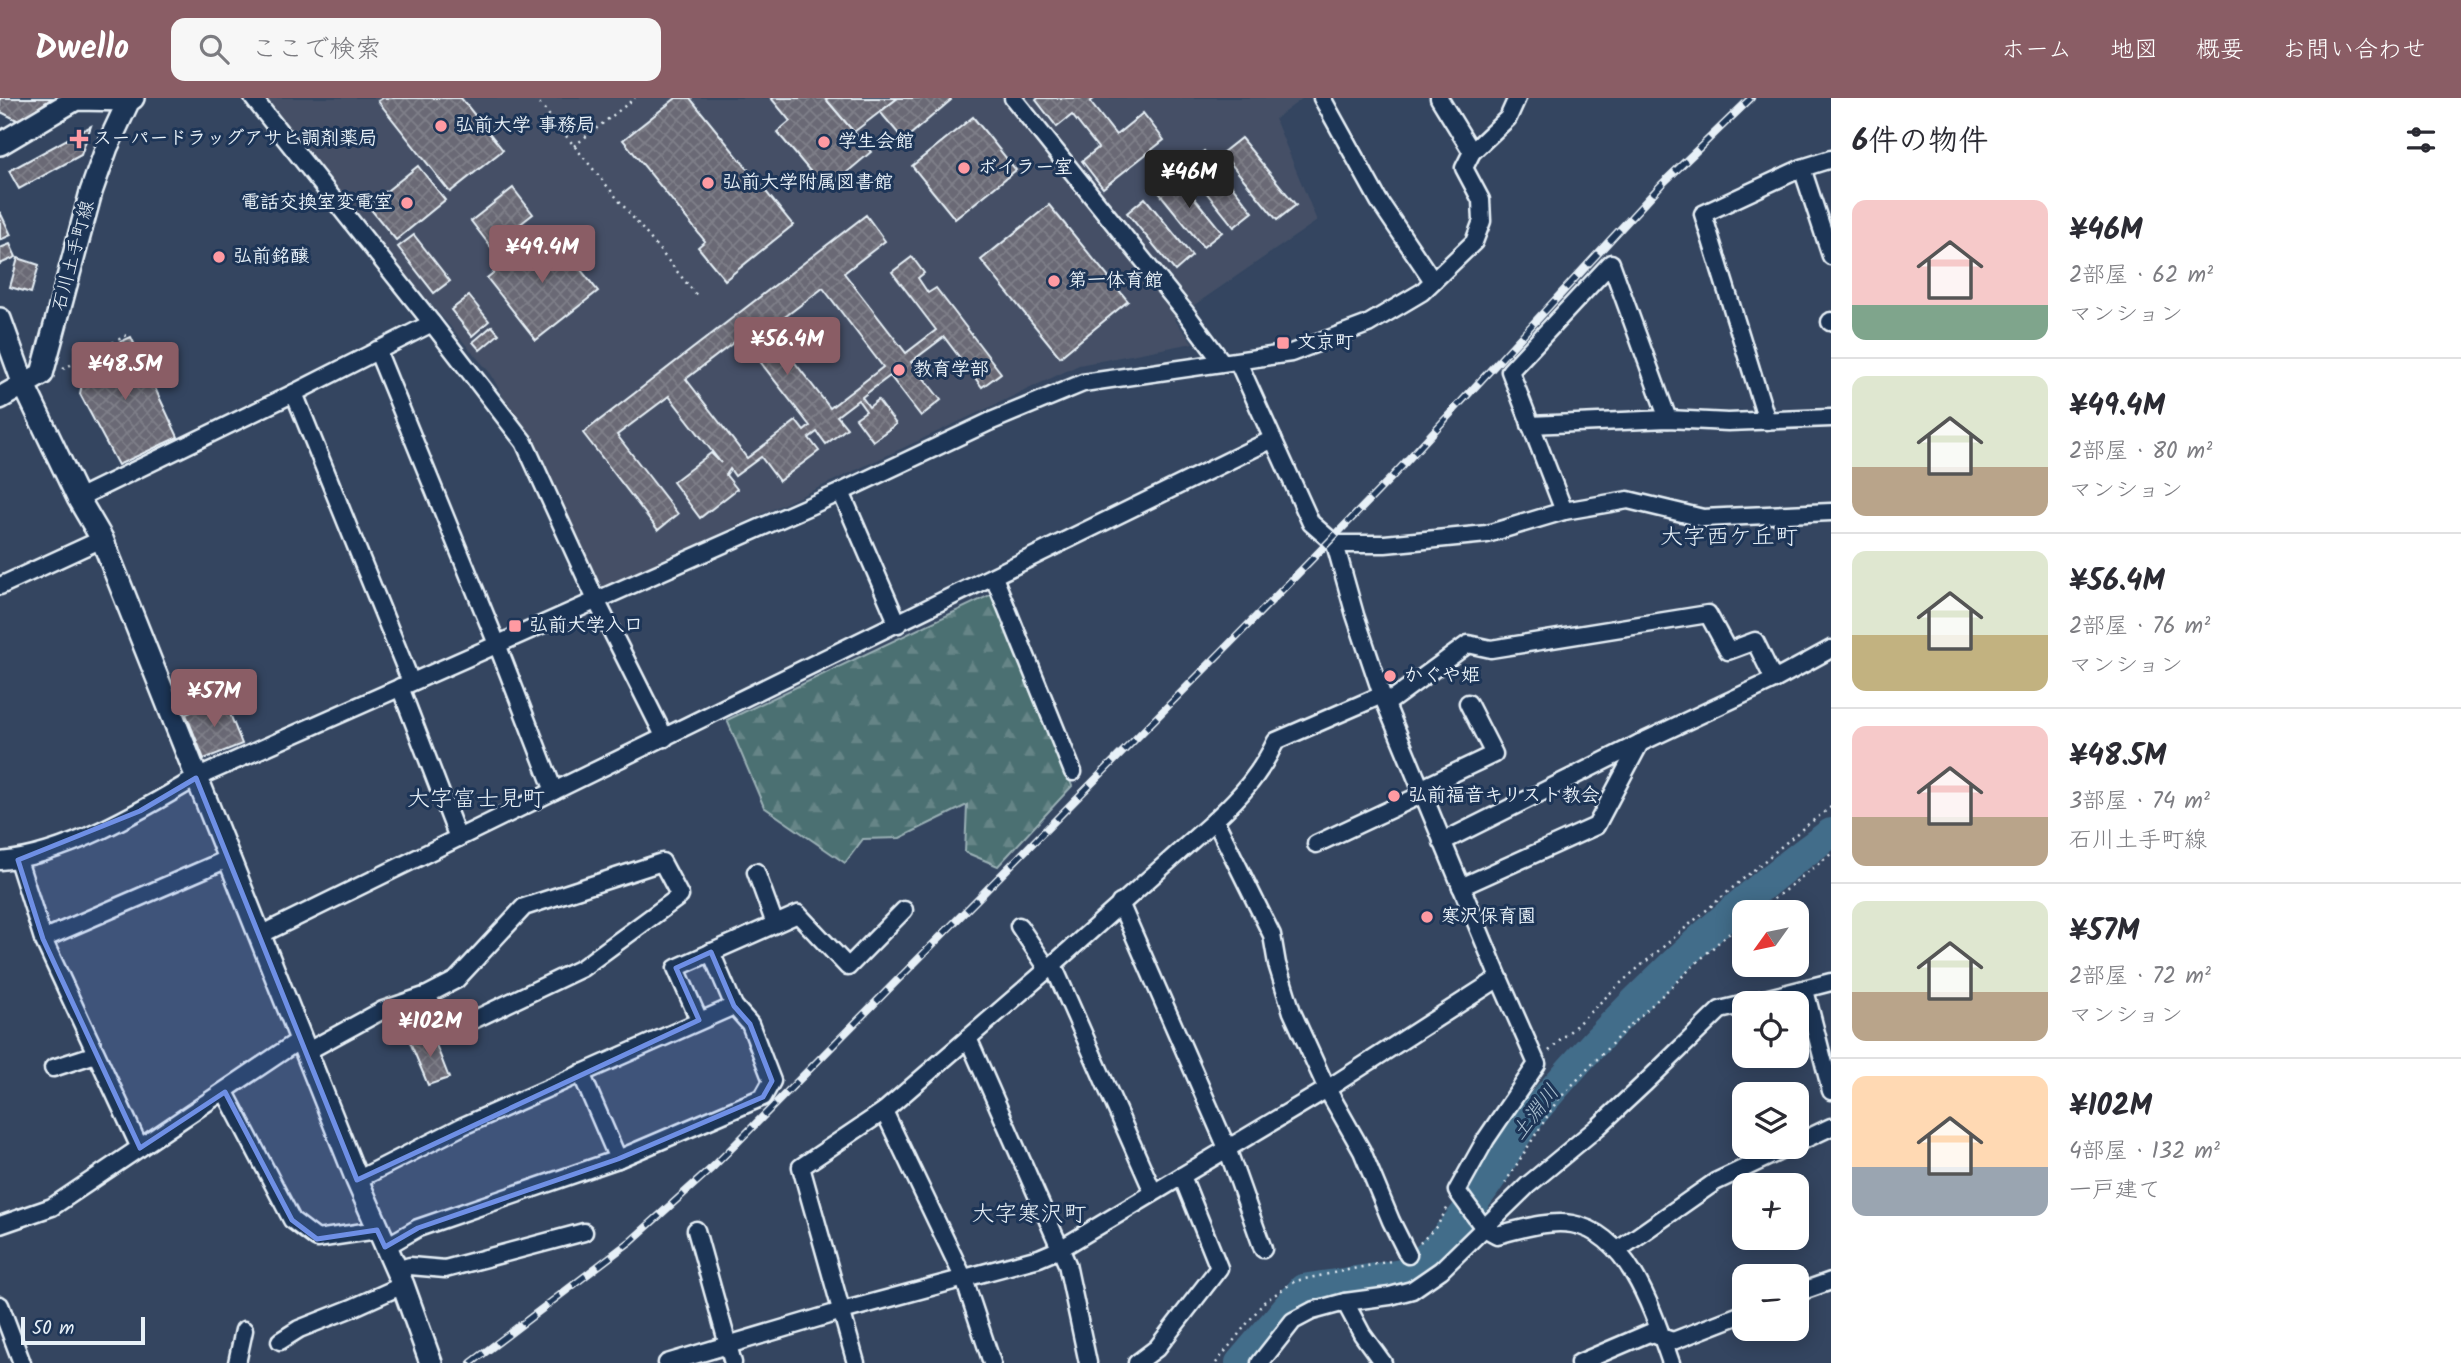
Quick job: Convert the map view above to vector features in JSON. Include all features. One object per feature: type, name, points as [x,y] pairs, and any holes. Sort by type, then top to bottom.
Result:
[{"type":"street","points":[[253,98],[523,442],[596,600],[665,738]]},
{"type":"street","points":[[1013,98],[1185,312],[1230,362],[1273,439],[1311,523],[1335,544],[1355,615],[1384,699],[1537,1063],[1486,1139],[1459,1193],[1480,1222],[1497,1235],[1532,1226],[1571,1224],[1600,1233],[1618,1250],[1641,1287],[1671,1363]]},
{"type":"street","points":[[1322,98],[1379,201],[1433,281]]},
{"type":"street","points":[[1439,98],[1472,152]]},
{"type":"street","points":[[0,862],[18,860],[60,847],[139,811],[196,778],[841,492],[989,422],[1083,383],[1291,353],[1368,324],[1422,292],[1474,242],[1482,221],[1480,200],[1464,168],[1472,152],[1508,118],[1517,98]]},
{"type":"street","points":[[0,144],[75,99],[131,99]]},
{"type":"street","name":"石川土手町線","points":[[0,398],[42,374],[92,192],[107,147],[131,99]]},
{"type":"street","points":[[1767,421],[1703,214],[1802,168],[1831,159]]},
{"type":"street","points":[[1802,168],[1831,256]]},
{"type":"street","points":[[1564,511],[1510,371],[1611,263],[1668,419]]},
{"type":"street","points":[[0,319],[24,385],[78,498],[102,539],[357,1180],[399,1277],[429,1362]]},
{"type":"street","points":[[78,498],[432,323]]},
{"type":"street","points":[[377,350],[498,644],[554,791]]},
{"type":"street","points":[[0,354],[24,385]]},
{"type":"street","points":[[293,393],[405,685],[458,838]]},
{"type":"street","points":[[1530,425],[1668,419],[1728,422],[1831,418]]},
{"type":"street","points":[[260,935],[1273,439]]},
{"type":"street","points":[[841,492],[898,624]]},
{"type":"street","points":[[1335,544],[1385,544],[1487,534],[1564,511],[1628,500],[1703,518],[1831,512]]},
{"type":"street","points":[[0,586],[102,539]]},
{"type":"street","points":[[994,577],[1073,772]]},
{"type":"street","points":[[856,1363],[801,1167],[884,1111],[1051,967],[1240,796],[1263,768],[1276,741],[1384,699],[1468,644],[1491,649],[1709,614],[1728,651],[1755,641],[1774,680]]},
{"type":"street","points":[[1442,842],[1640,743],[1774,680],[1831,649]]},
{"type":"street","points":[[1316,844],[1494,754],[1468,702]]},
{"type":"street","points":[[1461,887],[1596,826],[1640,743]]},
{"type":"street","points":[[1214,820],[1272,935],[1277,964],[1292,1012],[1327,1089],[1362,1151],[1408,1255]]},
{"type":"street","points":[[43,939],[230,858]]},
{"type":"street","points":[[18,860],[43,939],[140,1148]]},
{"type":"street","points":[[0,1224],[52,1207],[225,1092],[304,1045],[383,1010],[427,995],[456,980],[524,907],[662,862],[680,896],[582,968],[446,1033],[427,995]]},
{"type":"street","points":[[756,872],[775,923]]},
{"type":"street","points":[[1120,903],[1227,1148],[1264,1249]]},
{"type":"street","points":[[699,1020],[676,968],[798,914],[848,967],[904,910]]},
{"type":"street","points":[[1019,926],[1051,967],[1153,1192]]},
{"type":"street","points":[[225,1092],[292,1220],[317,1239],[381,1238],[418,1228],[618,1159],[763,1097],[772,1081],[750,1024],[734,1006],[711,952]]},
{"type":"street","points":[[667,1363],[842,1311],[1039,1258],[1060,1249],[1327,1089],[1499,978]]},
{"type":"street","points":[[1801,991],[1831,982]]},
{"type":"street","points":[[1805,990],[1831,1091]]},
{"type":"street","points":[[357,1180],[463,1126],[734,1006]]},
{"type":"street","points":[[1260,1363],[1293,1321],[1312,1311],[1412,1290],[1440,1270],[1480,1222],[1598,1127],[1720,1010],[1732,1007]]},
{"type":"street","points":[[968,1038],[1067,1264],[1088,1363]]},
{"type":"street","points":[[52,1068],[96,1054]]},
{"type":"street","points":[[582,1073],[618,1159]]},
{"type":"street","points":[[884,1111],[964,1279],[992,1363]]},
{"type":"street","points":[[1809,1137],[1831,1127]]},
{"type":"street","points":[[1618,1250],[1715,1182],[1764,1159]]},
{"type":"street","points":[[1137,1363],[1157,1348],[1219,1268],[1182,1176]]},
{"type":"street","points":[[696,1230],[733,1363]]},
{"type":"street","points":[[280,1341],[299,1329],[352,1308],[399,1277],[410,1266],[445,1269],[584,1232]]},
{"type":"street","points":[[1809,1289],[1831,1281]]},
{"type":"street","points":[[1345,1302],[1383,1363]]},
{"type":"street","points":[[0,1305],[22,1363]]},
{"type":"street","points":[[1579,1363],[1649,1333],[1673,1340],[1732,1318]]},
{"type":"street","points":[[237,1363],[244,1330]]},
{"type":"path","points":[[535,98],[698,297]]},
{"type":"path","points":[[574,146],[635,98]]},
{"type":"path","points":[[57,366],[63,369],[127,335]]},
{"type":"path","points":[[1537,1063],[1624,980],[1831,807]]},
{"type":"path","points":[[1772,900],[1831,854]]},
{"type":"path","points":[[1506,1182],[1557,1101],[1622,1033],[1732,931]]},
{"type":"path","points":[[1216,1363],[1264,1302],[1295,1281],[1385,1263],[1408,1255],[1437,1226],[1459,1193]]},
{"type":"highlighted area","points":[[196,778],[357,1180],[699,1020],[676,968],[711,952],[734,1006],[750,1024],[772,1081],[763,1097],[618,1159],[418,1228],[385,1247],[377,1230],[317,1239],[292,1220],[225,1092],[140,1148],[43,939],[18,860],[140,811]]},
{"type":"shaded area","points":[[261,98],[1303,98],[1275,119],[1317,221],[1174,319],[1193,343],[1079,365],[603,589],[491,374],[306,159]]},
{"type":"green space","points":[[994,593],[1072,786],[998,866],[965,852],[967,805],[900,838],[863,839],[845,863],[764,807],[727,720]]},
{"type":"building","points":[[0,98],[52,98],[19,121],[1,112],[0,115]]},
{"type":"building","name":"弘前大学 事務局","points":[[383,98],[461,98],[503,150],[450,192],[378,101]]},
{"type":"building","name":"弘前大学附属図書館","points":[[676,98],[690,98],[793,225],[725,280],[698,247],[705,241],[623,140]]},
{"type":"building","name":"学生会館","points":[[771,98],[825,98],[871,152],[826,190],[777,132],[790,121]]},
{"type":"building","points":[[825,98],[898,98],[854,132]]},
{"type":"building","points":[[898,98],[951,100],[904,140],[880,112]]},
{"type":"building","points":[[1095,98],[1090,102],[1116,135],[1143,113],[1164,140],[1103,188],[1082,161],[1098,148],[1072,115],[1057,127],[1036,100]]},
{"type":"building","name":"ボイラー室","points":[[973,117],[1016,170],[955,219],[912,166]]},
{"type":"building","points":[[91,126],[81,155],[19,189],[9,171]]},
{"type":"building","points":[[1241,138],[1296,205],[1277,220],[1222,153]]},
{"type":"building","points":[[1204,151],[1253,212],[1234,227],[1186,167]]},
{"type":"building","name":"電話交換室変電室","points":[[418,166],[445,200],[396,240],[368,206]]},
{"type":"building","points":[[1175,174],[1222,232],[1203,247],[1156,189]]},
{"type":"building","points":[[513,188],[533,214],[491,247],[471,221]]},
{"type":"building","points":[[1145,198],[1192,256],[1175,271],[1127,213]]},
{"type":"building","name":"第一体育館","points":[[1049,205],[1128,301],[1060,357],[981,260]]},
{"type":"building","points":[[0,212],[11,235],[0,240]]},
{"type":"building","name":"教育学部","points":[[866,215],[885,241],[844,273],[906,353],[936,330],[892,272],[912,257],[924,273],[918,278],[928,293],[936,288],[1001,373],[982,387],[944,337],[911,362],[941,400],[921,416],[890,376],[862,397],[869,407],[878,400],[896,424],[873,441],[856,418],[866,411],[858,400],[837,416],[847,428],[826,444],[817,432],[809,438],[819,451],[779,481],[761,457],[735,476],[730,469],[726,475],[737,489],[700,518],[673,482],[711,453],[721,463],[669,396],[617,435],[678,514],[658,530],[583,433]],"holes":[[[823,288],[883,367],[830,408],[769,329]],[[741,337],[810,426],[804,431],[796,421],[747,458],[686,379]]]},
{"type":"building","points":[[548,229],[598,291],[536,340],[487,278]]},
{"type":"building","points":[[414,235],[450,281],[434,293],[398,247]]},
{"type":"building","points":[[10,244],[16,257],[0,264],[0,248]]},
{"type":"building","points":[[18,258],[39,265],[31,293],[10,287]]},
{"type":"building","points":[[469,296],[489,321],[472,336],[451,310]]},
{"type":"building","points":[[492,326],[499,334],[480,350],[473,342]]},
{"type":"building","points":[[131,337],[178,437],[118,465],[80,394],[87,357]]},
{"type":"building","points":[[224,699],[242,744],[204,759],[186,714]]},
{"type":"building","points":[[431,1032],[449,1078],[428,1085],[410,1042]]},
{"type":"waterway","name":"土淵川","points":[[1240,1363],[1303,1289],[1406,1272],[1421,1262],[1443,1240],[1475,1200],[1523,1126],[1596,1041],[1709,931],[1831,833]]},
{"type":"railway","points":[[471,1363],[631,1241],[714,1166],[1391,478],[1661,185],[1751,98]]},
{"type":"place","name":"弘前大学 事務局","points":[[441,126]]},
{"type":"place","name":"スーパードラッグアサヒ調剤薬局","points":[[79,139]]},
{"type":"place","name":"学生会館","points":[[824,142]]},
{"type":"place","name":"ボイラー室","points":[[964,168]]},
{"type":"place","name":"弘前大学附属図書館","points":[[708,183]]},
{"type":"place","name":"電話交換室変電室","points":[[407,203]]},
{"type":"place","name":"弘前銘醸","points":[[219,257]]},
{"type":"place","name":"第一体育館","points":[[1054,281]]},
{"type":"place","name":"文京町","points":[[1283,343]]},
{"type":"place","name":"教育学部","points":[[899,370]]},
{"type":"place","name":"弘前大学入口","points":[[515,626]]},
{"type":"place","name":"かぐや姫","points":[[1390,676]]},
{"type":"place","name":"弘前福音キリスト教会","points":[[1394,796]]},
{"type":"place","name":"寒沢保育園","points":[[1427,917]]},
{"type":"district","name":"大字西ケ丘町","points":[[1729,538]]},
{"type":"district","name":"大字富士見町","points":[[476,800]]},
{"type":"district","name":"大字寒沢町","points":[[1029,1215]]}]
